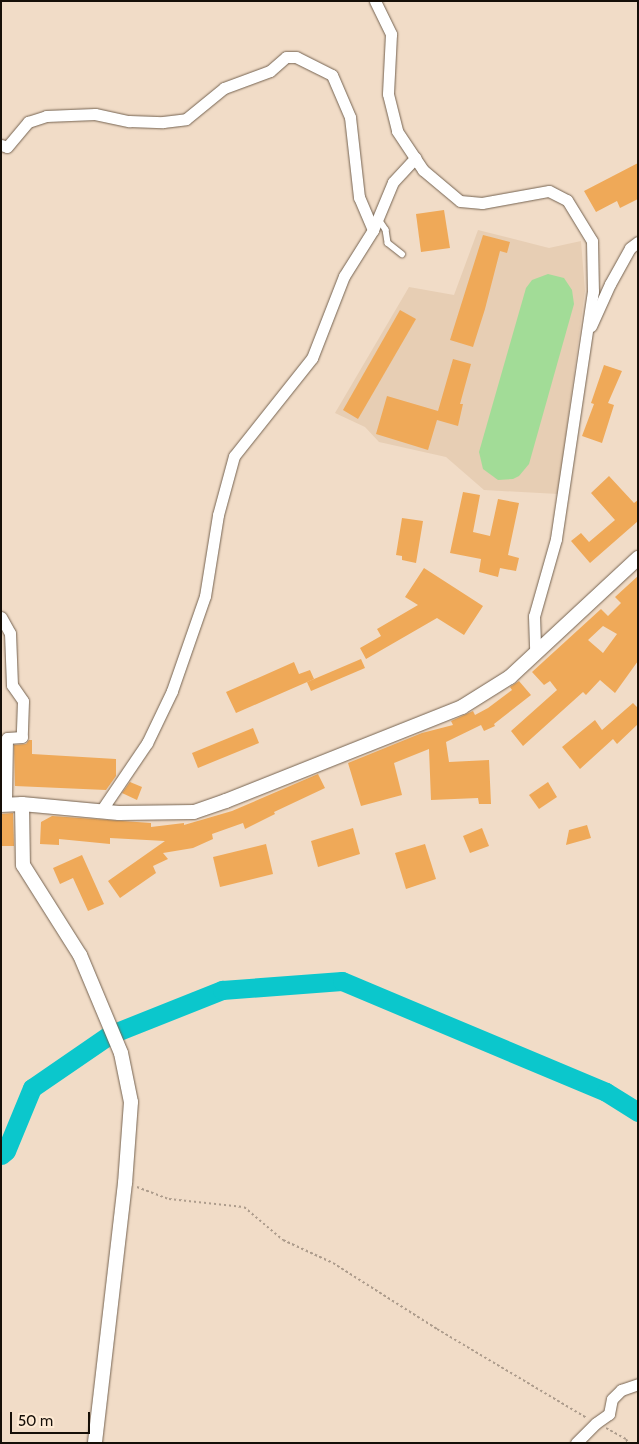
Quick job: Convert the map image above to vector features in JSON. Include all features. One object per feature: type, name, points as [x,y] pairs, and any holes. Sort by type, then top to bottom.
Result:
[{"type":"street","points":[[375,1],[391,34],[388,94],[398,131],[423,170],[460,201],[482,203],[549,191],[567,200],[592,241],[593,291],[556,539],[534,616],[535,653]]},
{"type":"street","points":[[1,145],[7,147],[28,122],[46,116],[95,114],[129,121],[163,122],[186,119],[224,88],[270,71],[286,57],[296,57],[332,76],[350,117],[359,197],[373,230]]},
{"type":"street","points":[[101,811],[146,743],[172,691],[205,596],[218,515],[234,456],[312,358],[344,276],[373,230],[393,182],[415,158]]},
{"type":"street","points":[[585,341],[610,284],[630,248],[638,242]]},
{"type":"street","points":[[1,617],[10,633],[12,685],[23,701],[22,737],[8,738],[4,805],[22,804],[101,811],[194,812],[462,707],[510,677],[638,558]]},
{"type":"street","points":[[22,804],[23,865],[80,955],[121,1053],[131,1102],[125,1183],[96,1443]]},
{"type":"street","points":[[576,1443],[596,1423],[609,1414],[612,1399],[621,1390],[638,1384]]},
{"type":"lane","points":[[378,218],[386,230],[388,243],[402,254]]},
{"type":"path","points":[[125,1183],[169,1199],[244,1207],[283,1240],[333,1263],[437,1329],[596,1423],[626,1438],[628,1443]]},
{"type":"shaded area","points":[[478,230],[549,248],[581,241],[585,291],[558,494],[484,490],[446,457],[379,442],[365,427],[335,413],[409,287],[454,295]]},
{"type":"green space","points":[[548,274],[564,278],[572,290],[574,304],[529,464],[519,476],[513,479],[498,480],[483,469],[479,452],[526,288],[532,280]]},
{"type":"building","points":[[638,163],[638,199],[620,208],[617,201],[596,212],[584,191]]},
{"type":"building","points":[[444,210],[450,248],[421,252],[416,214]]},
{"type":"building","points":[[483,235],[510,242],[507,253],[500,251],[473,347],[450,340]]},
{"type":"building","points":[[400,310],[416,319],[358,419],[343,410]]},
{"type":"building","points":[[453,359],[471,364],[460,404],[463,404],[458,426],[437,420],[428,450],[376,434],[387,396],[438,411]]},
{"type":"building","points":[[604,365],[622,371],[608,403],[614,405],[602,443],[582,436],[594,404],[591,403]]},
{"type":"building","points":[[609,476],[634,503],[638,500],[638,521],[590,563],[571,541],[581,533],[589,542],[615,520],[591,493]]},
{"type":"building","points":[[463,492],[480,495],[473,532],[490,536],[498,499],[519,503],[508,555],[519,558],[516,571],[500,568],[498,577],[479,572],[481,559],[450,553]]},
{"type":"building","points":[[402,518],[423,521],[416,563],[402,560],[402,556],[396,555]]},
{"type":"building","points":[[424,568],[483,606],[464,635],[437,618],[366,659],[360,648],[381,636],[377,629],[418,605],[405,597]]},
{"type":"building","points":[[638,576],[638,661],[615,693],[600,680],[586,695],[583,692],[523,746],[511,731],[557,690],[550,681],[544,685],[532,672],[601,609],[608,616],[621,603],[615,597]],"holes":[[[603,626],[617,634],[603,653],[588,640]]]},
{"type":"building","points":[[361,659],[365,668],[311,691],[307,682]]},
{"type":"building","points":[[294,662],[299,674],[310,670],[314,679],[236,713],[226,692]]},
{"type":"building","points":[[519,681],[531,695],[494,724],[495,726],[484,731],[481,725],[446,742],[449,762],[489,760],[491,804],[479,804],[478,798],[431,800],[429,749],[394,763],[402,795],[361,806],[348,763],[422,733],[453,725],[451,721],[473,711],[475,715],[512,690],[510,687]]},
{"type":"building","points":[[633,703],[638,708],[638,724],[617,744],[613,739],[580,769],[562,747],[595,720],[602,730]]},
{"type":"building","points":[[253,728],[259,743],[198,768],[192,753]]},
{"type":"building","points":[[29,740],[32,740],[32,754],[116,759],[116,776],[106,790],[15,786],[14,745],[26,744]]},
{"type":"building","points":[[318,774],[325,788],[274,812],[275,814],[245,829],[243,823],[212,834],[213,839],[193,848],[163,853],[168,859],[153,866],[156,873],[120,898],[108,881],[165,841],[110,838],[110,844],[59,839],[59,845],[40,844],[41,822],[52,816],[151,823],[151,827],[184,823],[184,825],[232,811]]},
{"type":"building","points":[[130,782],[142,787],[137,800],[122,793]]},
{"type":"building","points":[[548,782],[557,797],[539,809],[529,795]]},
{"type":"building","points":[[13,813],[14,846],[1,846],[1,814]]},
{"type":"building","points":[[587,825],[591,838],[566,845],[569,830]]},
{"type":"building","points":[[353,828],[360,854],[318,867],[311,841]]},
{"type":"building","points":[[482,828],[489,846],[470,853],[463,836]]},
{"type":"building","points":[[266,844],[273,874],[220,887],[213,857]]},
{"type":"building","points":[[425,844],[436,879],[406,889],[395,853]]},
{"type":"building","points":[[82,855],[104,904],[88,911],[73,878],[60,884],[53,868]]},
{"type":"waterway","points":[[1,1155],[6,1151],[32,1088],[109,1035],[222,990],[342,981],[606,1092],[638,1112]]}]
